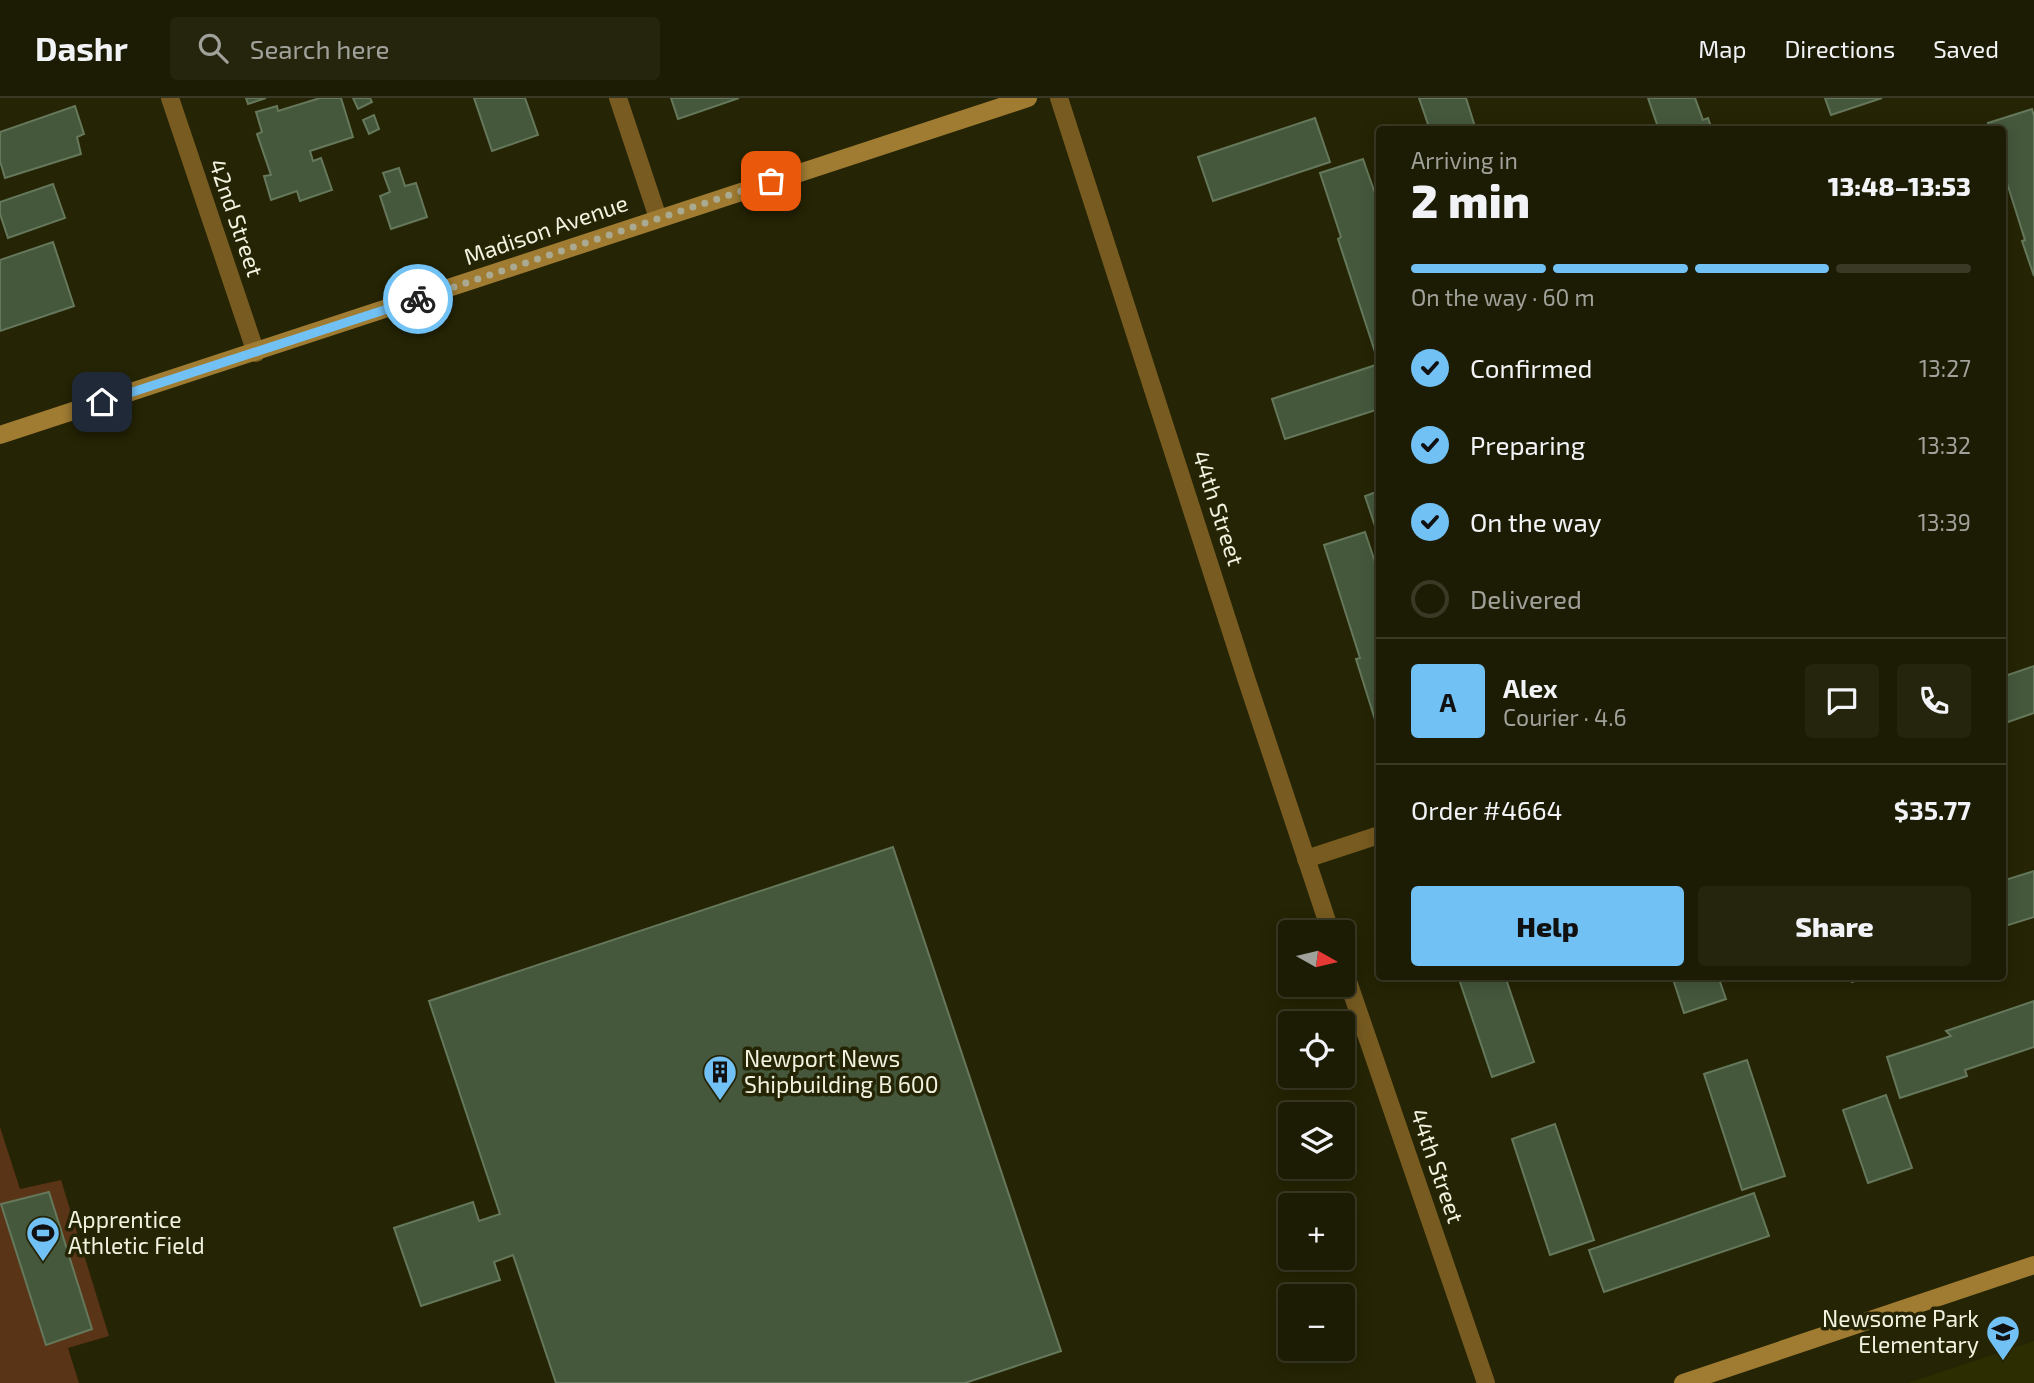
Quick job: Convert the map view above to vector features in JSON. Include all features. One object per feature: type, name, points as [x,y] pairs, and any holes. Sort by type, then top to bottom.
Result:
[{"type":"street","name":"42nd Street","points":[[170,98],[256,353]]},
{"type":"street","points":[[618,98],[659,218]]},
{"type":"street","name":"Madison Avenue","points":[[0,435],[1028,98]]},
{"type":"street","name":"44th Street","points":[[1059,98],[1327,920]]},
{"type":"street","points":[[1306,859],[1376,836]]},
{"type":"street","name":"44th Street","points":[[1354,998],[1486,1383]]},
{"type":"street","points":[[1683,1383],[2034,1265]]},
{"type":"shaded area","name":"Apprentice Athletic Field","points":[[0,1127],[20,1189],[61,1180],[109,1336],[68,1348],[79,1383],[0,1383]]},
{"type":"shaded area","name":"Newsome Park Elementary","points":[[2034,1341],[2034,1383],[1908,1383]]},
{"type":"building","points":[[246,98],[266,98],[248,104]]},
{"type":"building","points":[[320,98],[341,98],[353,137],[310,151],[313,161],[321,158],[332,190],[300,201],[297,191],[271,200],[264,176],[271,175],[257,134],[262,132],[256,112],[277,106],[278,111]]},
{"type":"building","points":[[353,98],[370,98],[372,102],[358,109]]},
{"type":"building","points":[[474,98],[525,98],[538,135],[492,151]]},
{"type":"building","points":[[671,98],[739,98],[678,119]]},
{"type":"building","points":[[1419,98],[1466,98],[1475,126],[1429,126]]},
{"type":"building","points":[[1648,98],[1695,98],[1703,120],[1708,118],[1711,126],[1658,126]]},
{"type":"building","points":[[1825,98],[1882,98],[1831,115]]},
{"type":"building","points":[[75,106],[84,134],[77,137],[81,154],[5,178],[0,161],[0,132]]},
{"type":"building","points":[[2032,109],[2034,276],[2006,180],[2006,126],[1989,126],[1988,123]]},
{"type":"building","points":[[374,115],[379,129],[369,134],[363,120]]},
{"type":"building","points":[[1315,118],[1330,162],[1213,201],[1198,157]]},
{"type":"building","points":[[1363,159],[1376,196],[1376,355],[1338,239],[1341,237],[1320,173]]},
{"type":"building","points":[[399,168],[405,186],[416,183],[427,217],[391,229],[380,196],[390,192],[383,173]]},
{"type":"building","points":[[53,184],[65,218],[8,238],[0,214],[0,202]]},
{"type":"building","points":[[53,242],[74,306],[0,331],[0,260]]},
{"type":"building","points":[[1376,365],[1376,410],[1285,439],[1272,399]]},
{"type":"building","points":[[1376,492],[1376,529],[1365,496]]},
{"type":"building","points":[[1365,532],[1376,565],[1376,723],[1356,659],[1360,658],[1324,545]]},
{"type":"building","points":[[2034,666],[2034,713],[2006,723],[2006,676]]},
{"type":"building","name":"Newport News Shipbuilding B 600","points":[[893,847],[1061,1351],[965,1383],[556,1383],[513,1255],[494,1262],[500,1280],[421,1306],[394,1228],[473,1202],[479,1221],[500,1214],[429,1001]]},
{"type":"building","points":[[2034,871],[2034,917],[2006,926],[2006,880]]},
{"type":"building","points":[[1459,980],[1506,980],[1534,1062],[1492,1077]]},
{"type":"building","points":[[1673,980],[1719,980],[1726,999],[1684,1013]]},
{"type":"building","points":[[2034,1001],[2034,1047],[1965,1070],[1967,1076],[1900,1098],[1887,1057],[1951,1036],[1946,1031]]},
{"type":"building","points":[[1747,1060],[1785,1176],[1742,1190],[1704,1074]]},
{"type":"building","points":[[1886,1095],[1912,1168],[1868,1183],[1843,1110]]},
{"type":"building","points":[[1555,1124],[1594,1240],[1550,1255],[1512,1139]]},
{"type":"building","points":[[49,1192],[92,1329],[46,1345],[1,1204]]},
{"type":"building","points":[[1754,1193],[1769,1236],[1604,1292],[1589,1250]]},
{"type":"way so far","points":[[418,299],[771,181]]},
{"type":"place","name":"Newport News Shipbuilding B 600","points":[[720,1102]]},
{"type":"place","name":"Apprentice Athletic Field","points":[[43,1263]]},
{"type":"place","name":"Newsome Park Elementary","points":[[2003,1362]]},
{"type":"route","points":[[102,402],[418,299]]}]
